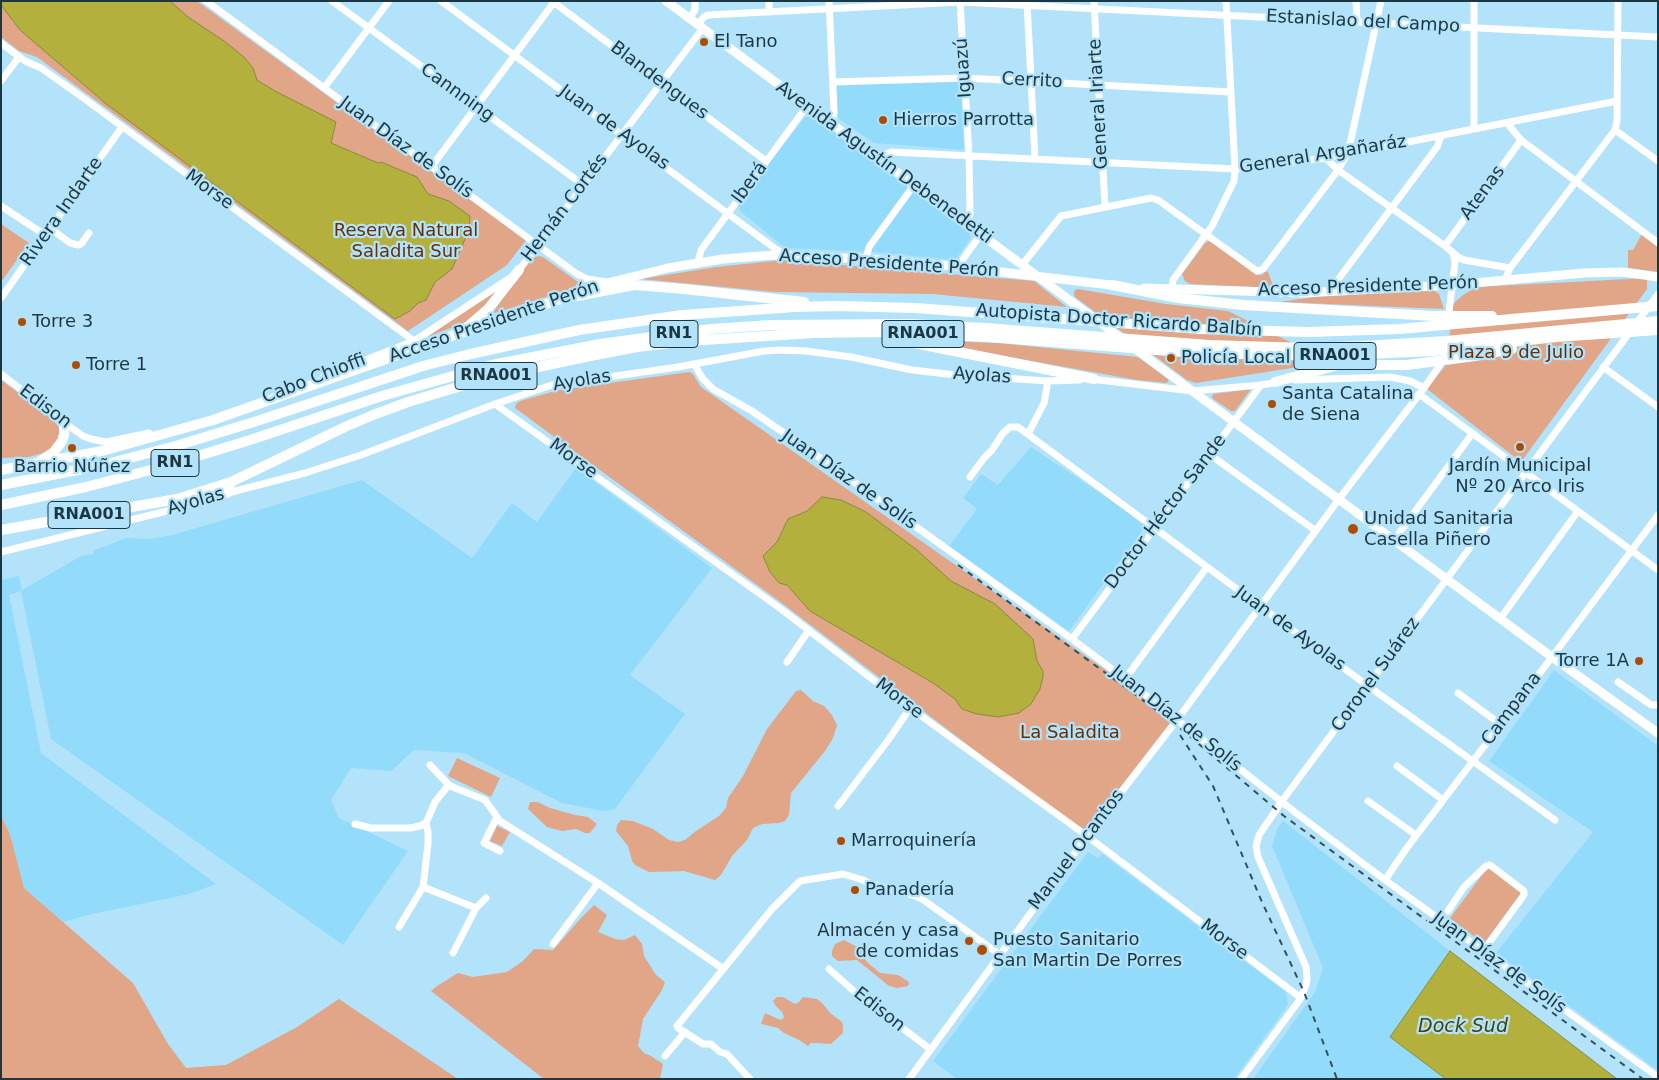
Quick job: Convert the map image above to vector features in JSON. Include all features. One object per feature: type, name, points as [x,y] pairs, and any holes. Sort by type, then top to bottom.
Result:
[{"type":"highway","points":[[460,333],[483,316],[518,270]]},
{"type":"highway","points":[[561,299],[634,285],[837,306]]},
{"type":"highway","points":[[1112,285],[1178,298],[1271,307],[1434,316],[1551,315]]},
{"type":"highway","name":"Acceso Presidente Perón","points":[[1,470],[102,451],[213,420],[561,299]]},
{"type":"highway","name":"Autopista Doctor Ricardo Balbín","points":[[1,485],[103,465],[179,445],[423,366],[536,338],[610,324],[682,315],[752,309],[837,306],[915,308],[1200,329],[1308,332],[1399,329],[1658,306]]},
{"type":"highway","name":"Autopista Doctor Ricardo Balbín","points":[[1,505],[86,487],[162,467],[382,396],[464,372],[530,356],[600,344],[711,330],[771,325],[909,324],[1011,334],[1209,346],[1307,348],[1437,341],[1658,321]]},
{"type":"highway","name":"RNA001","points":[[1,530],[177,499],[231,482],[347,426],[408,402],[491,377],[546,364],[646,346],[733,338],[878,332],[1011,334],[1196,353],[1323,356],[1433,351],[1584,335],[1658,330]]},
{"type":"highway","points":[[835,333],[904,341],[1094,379]]},
{"type":"highway","points":[[1275,382],[1338,366],[1384,366],[1430,362],[1476,356],[1584,335]]},
{"type":"highway","points":[[33,465],[54,452],[62,441],[64,425],[58,419]]},
{"type":"highway","points":[[177,499],[227,493],[231,482]]},
{"type":"main road","name":"Avenida Agustín Debenedetti","points":[[666,1],[1500,619],[1658,733]]},
{"type":"main road","name":"Acceso Presidente Perón","points":[[561,299],[611,282],[698,262],[788,255],[960,267],[1040,278],[1172,290],[1280,293],[1452,285],[1612,272],[1658,277]]},
{"type":"street","name":"Juan Díaz de Solís","points":[[206,1],[582,277],[594,281],[611,282]]},
{"type":"street","points":[[216,9],[222,1]]},
{"type":"street","name":"Cannning","points":[[332,1],[582,184]]},
{"type":"street","points":[[324,88],[389,1]]},
{"type":"street","name":"Juan de Ayolas","points":[[441,1],[777,250],[788,255]]},
{"type":"street","points":[[689,19],[695,10],[695,1]]},
{"type":"street","points":[[769,1],[769,11]]},
{"type":"street","points":[[1172,290],[1173,280],[1206,234],[1234,181],[1235,169],[1226,1]]},
{"type":"street","points":[[1356,1],[1357,21]]},
{"type":"street","points":[[1022,265],[1058,219],[1065,215],[1155,198],[1257,271],[1266,267],[1338,170],[1348,153],[1381,1]]},
{"type":"street","points":[[1474,1],[1474,129]]},
{"type":"street","points":[[1505,280],[1510,268],[1615,130],[1617,121],[1618,1]]},
{"type":"street","points":[[432,166],[554,2]]},
{"type":"street","name":"Blandengues","points":[[554,2],[766,161]]},
{"type":"street","name":"Estanislao del Campo","points":[[708,15],[829,5],[960,2],[1094,4],[1227,15],[1658,37]]},
{"type":"street","name":"Iguazú","points":[[960,2],[969,156],[970,213],[968,225]]},
{"type":"street","points":[[1027,3],[1035,158]]},
{"type":"street","name":"General Iriarte","points":[[1094,4],[1104,207]]},
{"type":"street","points":[[829,5],[834,112],[832,124]]},
{"type":"street","name":"Hernán Cortés","points":[[518,270],[661,82],[700,26],[704,17],[708,15]]},
{"type":"street","name":"Morse","points":[[1,43],[41,68],[414,341]]},
{"type":"street","points":[[2,80],[19,56]]},
{"type":"street","name":"Cerrito","points":[[833,82],[965,78],[1230,92]]},
{"type":"street","name":"General Argañaráz","points":[[877,157],[891,152],[1235,169],[1326,158],[1617,101]]},
{"type":"street","name":"Iberá","points":[[698,262],[701,250],[807,106]]},
{"type":"street","points":[[1507,123],[1521,140],[1658,243]]},
{"type":"street","name":"Rivera Indarte","points":[[1,298],[122,127]]},
{"type":"street","points":[[1615,130],[1658,161]]},
{"type":"street","points":[[1332,292],[1337,280],[1437,147],[1441,136]]},
{"type":"street","name":"Atenas","points":[[1444,246],[1521,140]]},
{"type":"street","points":[[1326,158],[1338,170],[1464,260],[1510,268]]},
{"type":"street","points":[[866,259],[869,247],[914,185]]},
{"type":"street","points":[[1,206],[45,236]]},
{"type":"street","points":[[50,228],[70,244],[81,244],[88,233]]},
{"type":"street","points":[[960,267],[963,259],[981,234]]},
{"type":"street","points":[[1449,312],[1455,262],[1453,253]]},
{"type":"street","name":"Cabo Chioffi","points":[[91,439],[106,442],[116,441],[225,412],[414,341],[510,278],[518,270]]},
{"type":"street","name":"Coronel Suárez","points":[[1241,1079],[1301,998],[1308,979],[1306,967],[1256,851],[1259,835],[1282,801],[1658,294]]},
{"type":"street","name":"Ayolas","points":[[1,552],[163,512],[305,473],[361,455],[495,404],[552,385],[694,364],[764,351],[806,351],[851,357],[912,370],[956,375],[1048,381],[1094,379],[1192,391],[1275,382],[1390,377],[1410,381],[1472,434],[1658,570]]},
{"type":"street","name":"Juan Díaz de Solís","points":[[694,364],[703,379],[713,389],[752,411],[1072,639],[1384,880],[1658,1077]]},
{"type":"street","name":"Manuel Ocantos","points":[[909,1079],[999,954],[1177,720],[1440,365]]},
{"type":"street","points":[[1603,367],[1658,407]]},
{"type":"street","name":"Edison","points":[[1,374],[58,419],[83,436],[91,439]]},
{"type":"street","points":[[1028,434],[1044,403],[1048,381]]},
{"type":"street","name":"Doctor Héctor Sande","points":[[1072,639],[1261,385]]},
{"type":"street","name":"Morse","points":[[495,404],[809,630],[910,708],[1087,836],[1301,998]]},
{"type":"street","name":"Juan de Ayolas","points":[[970,477],[1006,429],[1018,427],[1260,607],[1472,762],[1555,820]]},
{"type":"street","points":[[1394,540],[1472,434]]},
{"type":"street","points":[[1209,454],[1316,531]]},
{"type":"street","points":[[1500,619],[1578,511]]},
{"type":"street","name":"Campana","points":[[1384,880],[1658,514]]},
{"type":"street","points":[[1125,679],[1207,568]]},
{"type":"street","points":[[786,662],[809,630]]},
{"type":"street","points":[[1618,682],[1651,705],[1658,705]]},
{"type":"street","points":[[1458,693],[1500,724]]},
{"type":"street","points":[[838,806],[910,708]]},
{"type":"street","points":[[430,765],[449,785],[485,800],[497,817],[722,968]]},
{"type":"street","points":[[1397,766],[1443,800]]},
{"type":"street","points":[[399,927],[422,887],[428,844],[426,823],[435,802],[449,785]]},
{"type":"street","points":[[1368,801],[1416,836]]},
{"type":"street","points":[[497,817],[484,843],[500,851]]},
{"type":"street","points":[[355,824],[371,828],[410,828],[426,823]]},
{"type":"street","points":[[1448,911],[1464,887],[1486,866],[1490,865],[1524,891],[1524,895],[1483,951]]},
{"type":"street","points":[[750,1079],[727,1054],[720,1052],[711,1044],[703,1044],[677,1026],[722,968],[772,909],[800,881],[836,875],[850,875],[875,885],[922,899],[999,954]]},
{"type":"street","points":[[553,944],[598,883]]},
{"type":"street","points":[[422,887],[476,908]]},
{"type":"street","points":[[453,953],[476,908],[486,898]]},
{"type":"street","name":"Edison","points":[[829,969],[930,1050]]},
{"type":"street","points":[[665,1056],[685,1032]]},
{"type":"shaded area","name":"Hierros Parrotta","points":[[961,81],[964,150],[874,143],[838,118],[837,85]]},
{"type":"shaded area","points":[[805,117],[813,117],[969,233],[971,237],[956,260],[870,252],[785,248],[740,211],[738,203]]},
{"type":"shaded area","points":[[1031,447],[1147,524],[1069,631],[949,546],[977,509],[963,498],[981,474],[998,485]]},
{"type":"shaded area","points":[[576,468],[712,568],[630,675],[685,714],[615,809],[603,811],[562,803],[464,753],[414,750],[391,771],[351,768],[331,800],[339,818],[408,851],[343,945],[51,739],[21,591],[9,595],[41,753],[216,884],[189,894],[92,914],[63,922],[24,888],[10,834],[1,816],[1,580],[19,576],[22,590],[81,556],[94,554],[93,551],[126,538],[150,539],[172,535],[362,480],[472,558],[512,503],[537,522]]},
{"type":"shaded area","points":[[1554,670],[1658,746],[1658,1070],[1496,953],[1593,832],[1489,761]]},
{"type":"shaded area","points":[[1283,821],[1450,951],[1390,1037],[1446,1079],[1253,1079],[1315,992],[1323,968],[1272,846],[1277,829]]},
{"type":"shaded area","points":[[1088,852],[1098,858],[1102,854],[1286,992],[1288,1005],[1234,1079],[957,1079],[933,1061]]},
{"type":"green space","name":"Reserva Natural Saladita Sur","points":[[1,1],[197,1],[526,240],[507,265],[408,331],[37,57],[19,51],[1,37]]},
{"type":"green space","points":[[1,224],[29,243],[1,282]]},
{"type":"green space","points":[[1642,234],[1658,247],[1658,272],[1628,268],[1628,250],[1633,250]]},
{"type":"green space","points":[[1213,242],[1256,275],[1268,272],[1274,288],[1190,284],[1185,281],[1182,274],[1205,243]]},
{"type":"green space","points":[[538,256],[543,257],[578,282],[574,288],[495,313],[494,311],[531,259]]},
{"type":"green space","points":[[783,260],[1034,281],[1067,307],[933,294],[774,292],[641,279],[716,267]]},
{"type":"green space","name":"Plaza 9 de Julio","points":[[1647,278],[1647,289],[1521,462],[1427,389],[1445,366],[1452,305],[1476,287]]},
{"type":"green space","points":[[498,289],[500,291],[472,320],[427,337]]},
{"type":"green space","points":[[1075,290],[1166,304],[1228,311],[1330,362],[1196,383],[1187,380],[1075,297]]},
{"type":"green space","points":[[1433,290],[1439,294],[1444,309],[1280,302],[1327,295]]},
{"type":"green space","points":[[915,340],[998,343],[1138,357],[1169,380],[1167,383],[1137,380]]},
{"type":"green space","name":"La Saladita","points":[[689,372],[693,374],[701,387],[1177,720],[1087,836],[783,604],[515,408],[516,404],[520,401],[559,390]]},
{"type":"green space","points":[[1,380],[54,418],[60,429],[57,442],[47,452],[29,457],[1,458]]},
{"type":"green space","points":[[1251,389],[1235,411],[1231,411],[1212,398],[1213,394]]},
{"type":"green space","points":[[801,690],[813,701],[824,706],[832,715],[837,725],[833,738],[825,751],[791,793],[789,815],[785,821],[762,824],[753,828],[747,840],[732,856],[721,875],[715,880],[684,871],[649,872],[635,865],[628,846],[616,831],[617,825],[621,820],[633,821],[653,829],[669,840],[678,842],[685,840],[719,816],[726,808],[728,798],[743,776],[767,729],[796,691]]},
{"type":"green space","points":[[457,758],[500,778],[491,797],[448,776]]},
{"type":"green space","points":[[530,802],[538,802],[550,808],[588,817],[597,824],[590,833],[576,829],[562,831],[547,827],[528,809]]},
{"type":"green space","points":[[1,816],[10,834],[24,888],[133,983],[168,1044],[186,1068],[226,1065],[297,1027],[339,999],[458,1079],[1,1079]]},
{"type":"green space","points":[[497,826],[510,832],[502,846],[490,841]]},
{"type":"green space","points":[[1488,867],[1521,893],[1484,944],[1450,918]]},
{"type":"green space","points":[[594,905],[607,915],[598,932],[615,939],[624,940],[635,935],[642,944],[644,956],[656,975],[665,982],[662,990],[643,1019],[638,1046],[644,1053],[663,1064],[660,1079],[544,1079],[431,991],[458,973],[473,977],[507,972],[523,961],[534,949],[553,950]]},
{"type":"green space","points":[[844,940],[861,949],[867,962],[880,973],[898,975],[909,982],[908,986],[897,988],[889,986],[857,960],[838,961],[832,956],[832,951],[835,944]]},
{"type":"green space","points":[[777,997],[783,997],[795,1004],[803,997],[817,999],[830,1013],[841,1021],[843,1033],[831,1044],[811,1043],[808,1046],[778,1028],[761,1024],[765,1013],[782,1020],[784,1017],[773,1001]]},
{"type":"water","name":"Reserva Natural Saladita Sur","points":[[1,1],[170,1],[188,17],[244,57],[253,68],[257,80],[336,122],[331,143],[417,177],[428,194],[449,201],[470,216],[469,230],[452,269],[435,282],[426,300],[418,303],[410,311],[395,319],[105,103],[20,30],[1,5]]},
{"type":"water","points":[[822,497],[841,500],[866,512],[917,550],[951,581],[995,604],[1033,639],[1037,661],[1043,671],[1043,677],[1040,689],[1031,704],[1019,713],[998,717],[977,714],[962,709],[955,699],[933,683],[810,611],[787,585],[779,583],[770,572],[763,556],[777,542],[788,519],[807,511]]},
{"type":"water","name":"Dock Sud","points":[[1450,951],[1617,1079],[1446,1079],[1390,1037]]},
{"type":"railway","points":[[958,565],[1174,723],[1284,816],[1643,1079]]},
{"type":"railway","points":[[1180,735],[1213,786],[1262,902],[1304,992],[1337,1079]]},
{"type":"place","name":"El Tano","points":[[704,42]]},
{"type":"place","name":"Hierros Parrotta","points":[[883,120]]},
{"type":"place","name":"Torre 3","points":[[22,322]]},
{"type":"place","name":"Policía Local","points":[[1171,358]]},
{"type":"place","name":"Torre 1","points":[[76,365]]},
{"type":"place","name":"Santa Catalina de Siena","points":[[1272,404]]},
{"type":"place","name":"Jardín Municipal Nº 20 Arco Iris","points":[[1520,447]]},
{"type":"place","name":"Barrio Núñez","points":[[72,448]]},
{"type":"place","name":"Unidad Sanitaria Casella Piñero","points":[[1353,529]]},
{"type":"place","name":"Torre 1A","points":[[1639,661]]},
{"type":"place","name":"Marroquinería","points":[[841,841]]},
{"type":"place","name":"Panadería","points":[[855,890]]},
{"type":"place","name":"Almacén y casa de comidas","points":[[969,941]]},
{"type":"place","name":"Puesto Sanitario San Martin De Porres","points":[[982,950]]}]
